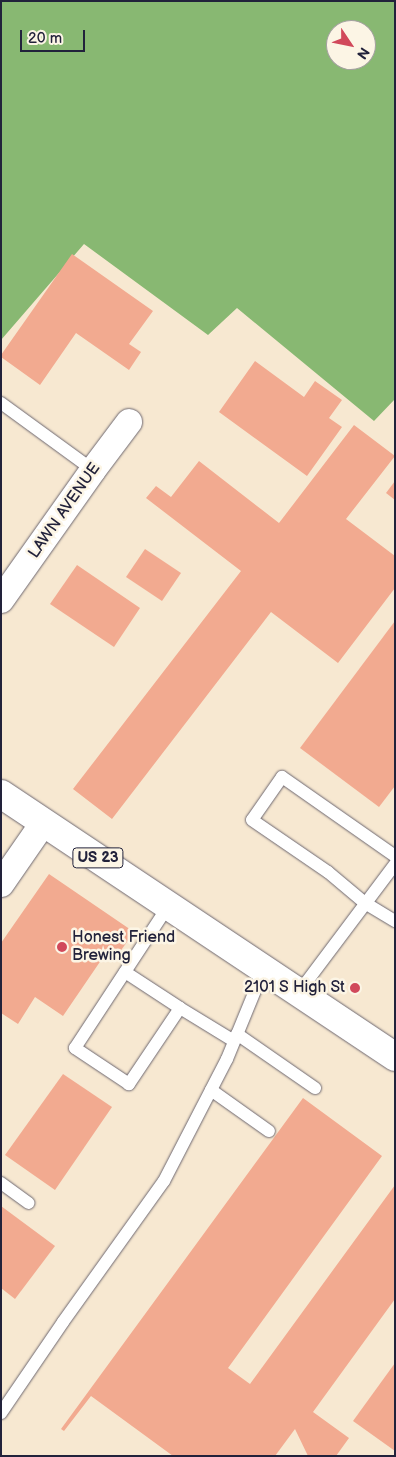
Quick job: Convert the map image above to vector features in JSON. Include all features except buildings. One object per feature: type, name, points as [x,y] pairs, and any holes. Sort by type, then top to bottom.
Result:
[{"type":"main road","name":"US 23","points":[[1,794],[395,1057]]},
{"type":"street","name":"LAWN AVENUE","points":[[3,594],[130,422]]},
{"type":"street","points":[[1,884],[44,822]]},
{"type":"lane","points":[[3,408],[93,470]]},
{"type":"lane","points":[[395,856],[282,776],[252,820],[328,872],[365,903],[395,921]]},
{"type":"lane","points":[[299,992],[395,864]]},
{"type":"lane","points":[[169,905],[75,1048],[129,1084],[180,1008]]},
{"type":"lane","points":[[1,1413],[63,1322],[164,1181],[236,1038],[264,969]]},
{"type":"lane","points":[[125,972],[180,1008],[236,1038],[315,1088]]},
{"type":"lane","points":[[210,1090],[269,1131]]},
{"type":"lane","points":[[1,1183],[29,1203]]},
{"type":"green space","points":[[1,1],[395,1],[395,399],[374,421],[237,308],[208,335],[84,244],[1,340]]},
{"type":"place","name":"Honest Friend Brewing","points":[[62,947]]},
{"type":"place","name":"2101 S High St","points":[[355,988]]}]
